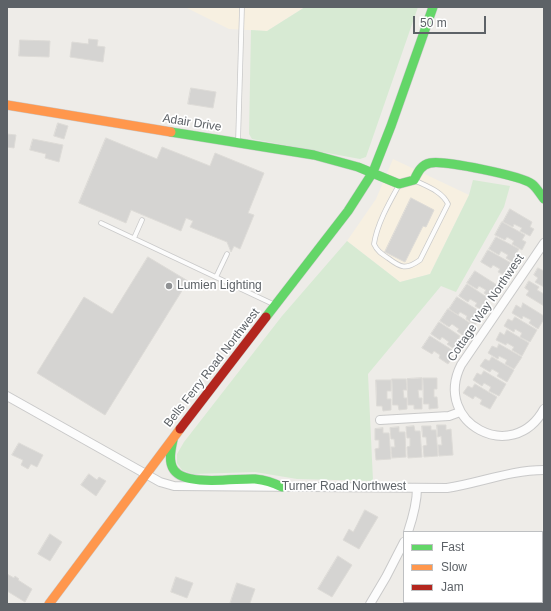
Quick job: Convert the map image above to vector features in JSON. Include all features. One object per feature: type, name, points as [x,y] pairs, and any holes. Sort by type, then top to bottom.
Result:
[{"type":"main road","name":"Bells Ferry Road Northwest","points":[[49,604],[173,438],[348,211],[372,172],[391,126],[433,7]]},
{"type":"main road","name":"Adair Drive","points":[[7,105],[314,155],[344,162],[372,172]]},
{"type":"main road","points":[[372,172],[399,184],[414,180],[418,171],[423,166],[431,163],[448,163],[519,178],[532,184],[544,199]]},
{"type":"main road","points":[[173,438],[170,461],[174,472],[178,476],[202,480],[267,481],[282,487]]},
{"type":"street","name":"Cottage Way Northwest","points":[[460,412],[455,393],[455,382],[461,364],[544,243]]},
{"type":"street","name":"Turner Road Northwest","points":[[7,396],[160,482],[174,486],[447,488],[511,473],[544,470]]},
{"type":"street","points":[[380,420],[449,416],[460,412],[479,430],[490,434],[503,436],[516,434],[530,427],[538,419],[544,409]]},
{"type":"street","points":[[408,531],[417,497],[417,488]]},
{"type":"street","points":[[370,604],[403,544]]},
{"type":"lane","points":[[238,143],[242,7]]},
{"type":"lane","points":[[399,184],[392,196],[376,233],[374,244],[377,250],[399,266],[405,267],[420,260],[448,204],[443,196],[437,191],[414,180]]},
{"type":"lane","points":[[134,238],[142,220]]},
{"type":"lane","points":[[101,223],[275,305]]},
{"type":"lane","points":[[216,277],[227,254]]},
{"type":"shaded area","points":[[185,7],[305,7],[267,31],[229,29]]},
{"type":"shaded area","points":[[393,159],[469,195],[430,274],[400,282],[347,241],[376,199]]},
{"type":"green space","points":[[305,7],[418,7],[366,157],[360,159],[252,139],[249,134],[251,30],[267,31]]},
{"type":"green space","points":[[473,180],[510,186],[504,207],[456,292],[441,286],[368,374],[373,481],[297,479],[255,472],[193,474],[182,470],[177,463],[177,454],[184,442],[282,316],[347,241],[400,282],[430,274],[469,195]]},
{"type":"building","points":[[89,39],[98,40],[97,46],[105,47],[103,62],[70,57],[72,42],[88,44]]},
{"type":"building","points":[[20,40],[50,41],[49,57],[19,56]]},
{"type":"building","points":[[191,88],[216,92],[213,108],[188,104]]},
{"type":"building","points":[[58,123],[68,126],[64,139],[54,136]]},
{"type":"building","points":[[7,134],[16,135],[14,148],[7,147]]},
{"type":"building","points":[[106,138],[157,159],[162,147],[210,166],[215,153],[264,173],[248,213],[254,215],[240,249],[234,246],[231,252],[227,242],[190,227],[193,221],[186,218],[181,231],[131,210],[126,223],[79,203]]},
{"type":"building","points":[[33,139],[63,145],[59,162],[45,158],[46,154],[30,150]]},
{"type":"building","points":[[411,198],[434,210],[426,227],[423,226],[405,262],[385,252]]},
{"type":"building","points":[[510,209],[532,222],[530,227],[534,229],[530,236],[520,231],[522,228],[514,224],[513,227],[503,222]]},
{"type":"building","points":[[502,222],[525,235],[522,240],[526,242],[522,250],[512,244],[514,241],[507,237],[505,240],[495,235]]},
{"type":"building","points":[[496,237],[519,249],[516,254],[520,256],[516,264],[506,258],[508,255],[501,251],[499,255],[489,249]]},
{"type":"building","points":[[488,250],[511,263],[508,268],[512,270],[508,277],[498,272],[500,269],[493,265],[491,268],[481,262]]},
{"type":"building","points":[[148,257],[188,281],[105,415],[37,373],[84,297],[112,314]]},
{"type":"building","points":[[538,268],[544,271],[544,287],[535,282],[538,278],[534,275]]},
{"type":"building","points":[[475,271],[497,285],[494,289],[498,292],[493,299],[484,293],[486,290],[479,286],[477,289],[467,283]]},
{"type":"building","points":[[529,281],[539,287],[537,290],[544,294],[544,306],[526,295],[529,291],[525,288]]},
{"type":"building","points":[[467,284],[488,298],[485,303],[489,305],[485,312],[475,306],[477,303],[470,299],[468,302],[459,296]]},
{"type":"building","points":[[457,297],[479,311],[476,315],[480,318],[475,325],[466,319],[467,316],[460,312],[458,315],[449,309]]},
{"type":"building","points":[[523,303],[544,316],[544,319],[538,329],[529,323],[531,320],[523,316],[522,319],[512,313],[516,305],[521,308]]},
{"type":"building","points":[[448,309],[470,323],[467,328],[471,331],[466,338],[457,331],[459,329],[452,324],[449,327],[440,321]]},
{"type":"building","points":[[515,317],[537,330],[530,342],[520,337],[522,333],[515,329],[514,332],[504,326],[508,319],[512,321]]},
{"type":"building","points":[[439,322],[460,336],[457,341],[461,344],[457,351],[447,344],[449,342],[442,337],[440,340],[431,334]]},
{"type":"building","points":[[507,330],[529,343],[522,356],[512,350],[514,347],[496,340],[500,332],[504,335]]},
{"type":"building","points":[[430,336],[452,350],[449,354],[453,357],[448,364],[439,358],[440,355],[434,351],[432,354],[422,348]]},
{"type":"building","points":[[499,344],[522,357],[514,369],[505,364],[507,360],[499,356],[498,359],[488,353],[492,346],[497,348]]},
{"type":"building","points":[[492,357],[514,370],[507,382],[497,376],[499,373],[492,369],[490,372],[480,366],[485,359],[489,361]]},
{"type":"building","points":[[484,371],[506,384],[499,396],[489,391],[491,387],[484,383],[482,386],[473,380],[477,373],[481,375]]},
{"type":"building","points":[[422,378],[422,390],[418,390],[419,398],[422,398],[422,409],[414,409],[414,405],[408,405],[407,379]]},
{"type":"building","points":[[423,378],[437,378],[437,389],[434,389],[434,397],[437,397],[438,408],[429,409],[429,404],[424,404]]},
{"type":"building","points":[[392,379],[406,379],[407,390],[403,390],[404,398],[407,398],[407,409],[399,410],[398,405],[393,405]]},
{"type":"building","points":[[376,380],[391,380],[391,391],[387,391],[387,399],[391,399],[391,410],[383,411],[382,406],[377,406]]},
{"type":"building","points":[[475,384],[497,397],[490,409],[480,404],[482,400],[475,396],[473,399],[463,393],[468,386],[472,388]]},
{"type":"building","points":[[437,425],[446,425],[446,430],[451,429],[453,455],[439,456],[438,445],[442,445],[441,436],[438,437]]},
{"type":"building","points":[[414,426],[415,431],[420,431],[422,457],[408,458],[407,447],[410,446],[410,438],[407,438],[406,427]]},
{"type":"building","points":[[422,426],[431,426],[431,430],[436,430],[438,456],[424,457],[423,446],[427,445],[426,437],[423,437]]},
{"type":"building","points":[[399,427],[399,432],[405,432],[406,457],[392,458],[391,447],[395,447],[394,439],[391,439],[390,428]]},
{"type":"building","points":[[383,428],[383,433],[389,433],[391,459],[376,460],[375,449],[379,448],[379,440],[375,440],[375,429]]},
{"type":"building","points":[[19,443],[43,455],[37,467],[31,464],[28,469],[21,465],[23,460],[12,455]]},
{"type":"building","points":[[89,474],[97,480],[99,477],[106,481],[96,496],[81,485]]},
{"type":"building","points":[[365,510],[378,517],[359,549],[343,540],[349,529],[353,532]]},
{"type":"building","points":[[50,534],[62,542],[50,561],[38,554]]},
{"type":"building","points":[[338,556],[352,565],[332,597],[318,589]]},
{"type":"building","points":[[7,574],[14,578],[15,576],[19,579],[18,580],[32,589],[25,602],[7,591]]},
{"type":"building","points":[[176,577],[193,583],[187,598],[171,592]]},
{"type":"building","points":[[237,583],[255,589],[250,603],[252,604],[230,604]]},
{"type":"traffic: fast","points":[[266,317],[348,211],[373,172],[433,7]]},
{"type":"traffic: fast","points":[[171,132],[314,155],[358,167],[399,184],[414,180],[422,167],[430,163],[466,166],[499,173],[525,181],[532,184],[544,199]]},
{"type":"traffic: fast","points":[[173,440],[170,455],[171,463],[174,470],[180,475],[200,480],[255,479],[282,487]]},
{"type":"traffic: slow","points":[[7,105],[171,132]]},
{"type":"traffic: slow","points":[[49,604],[180,429]]},
{"type":"traffic: jam","points":[[180,429],[266,317]]},
{"type":"place","name":"Lumien Lighting","points":[[169,286]]}]
